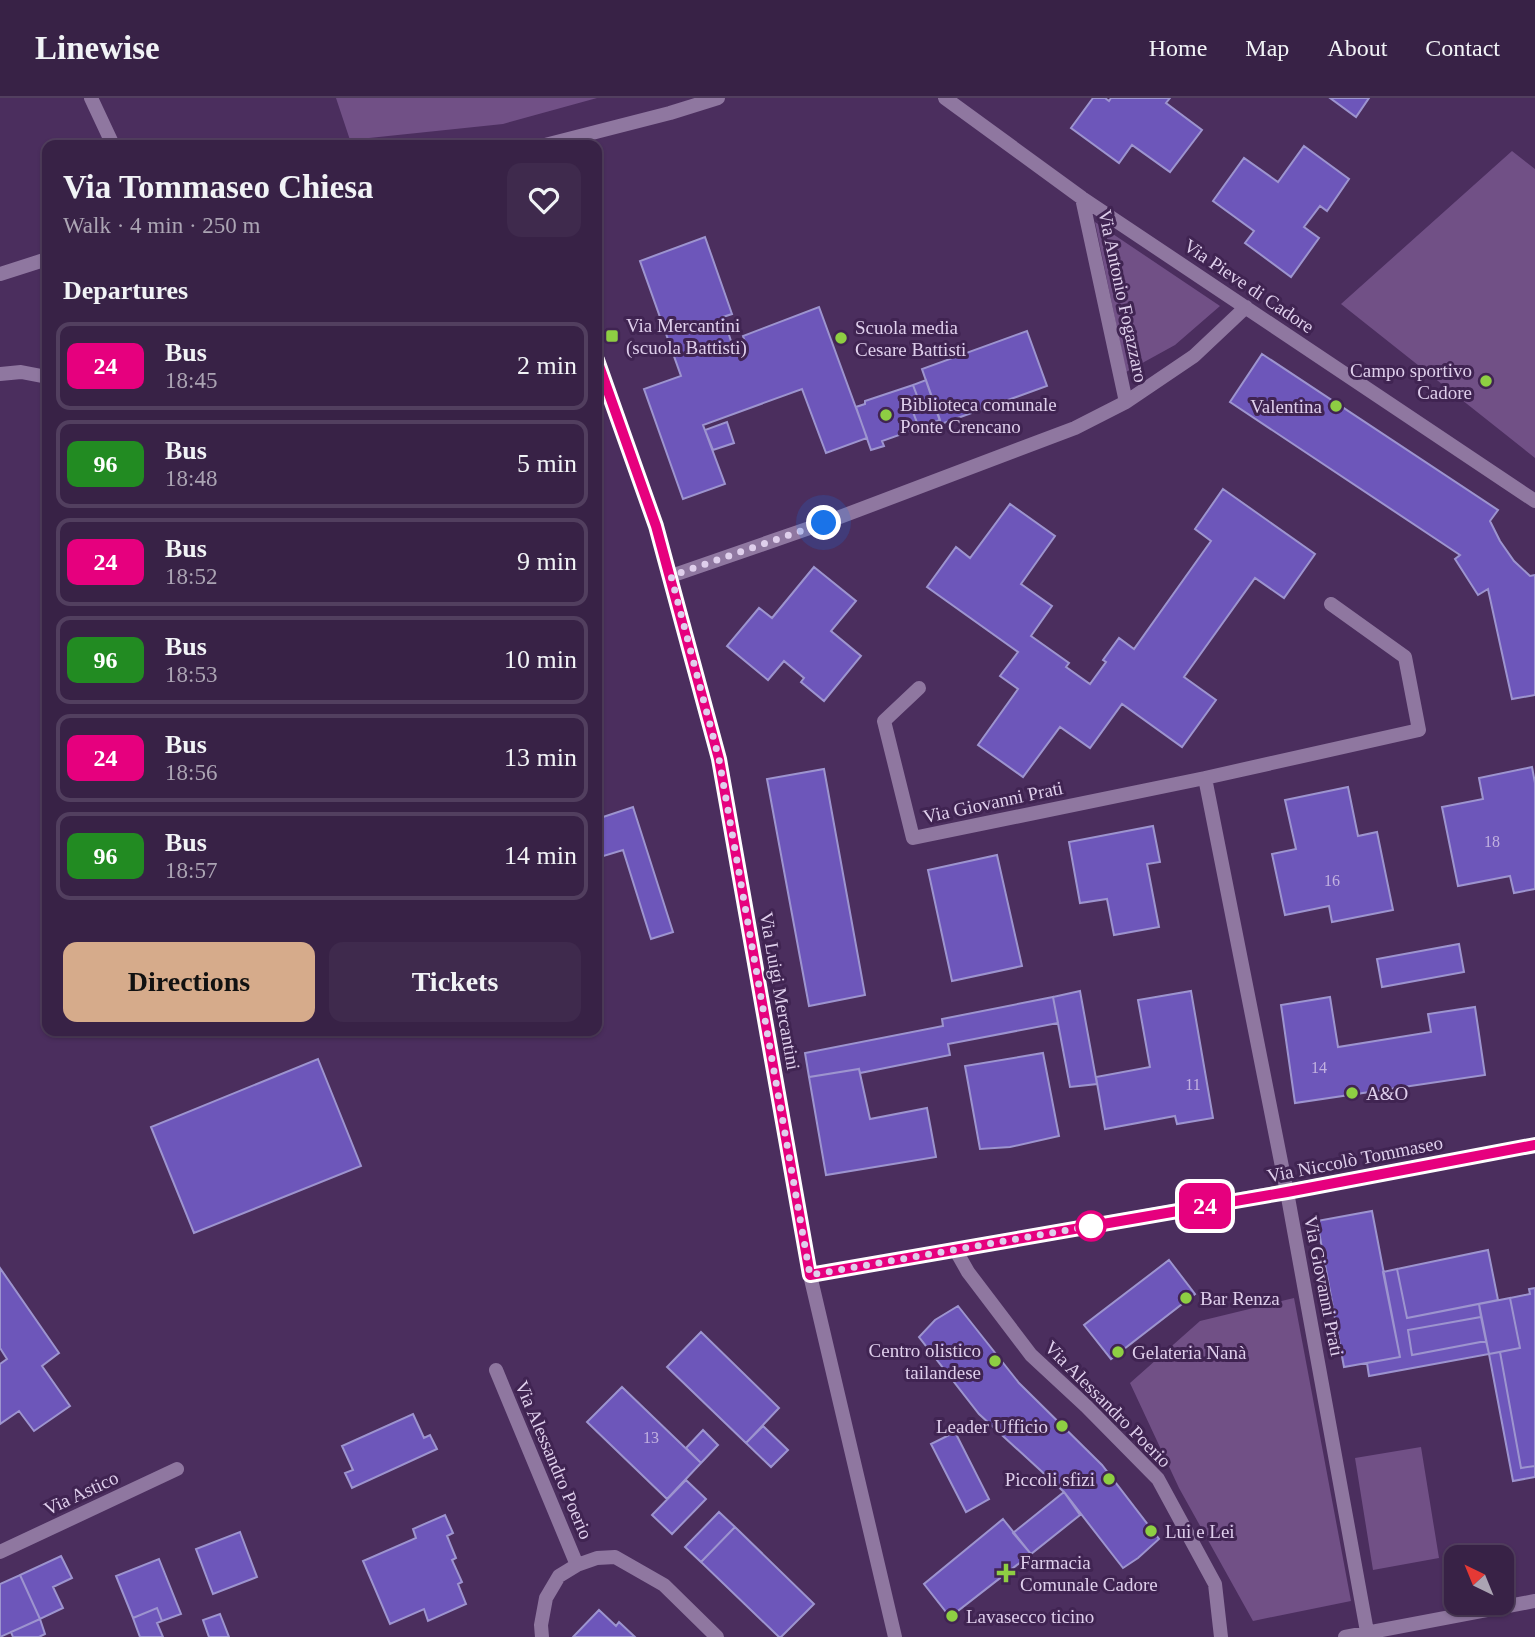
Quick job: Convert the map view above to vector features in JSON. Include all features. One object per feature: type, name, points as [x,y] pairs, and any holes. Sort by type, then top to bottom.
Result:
[{"type":"street","points":[[91,98],[111,140]]},
{"type":"street","points":[[565,140],[718,98]]},
{"type":"street","name":"Via Pieve di Cadore","points":[[945,98],[1082,198],[1535,501]]},
{"type":"street","name":"Via Antonio Fogazzaro","points":[[1082,198],[1126,402]]},
{"type":"street","points":[[0,274],[42,261]]},
{"type":"street","name":"Via Antonio Fogazzaro","points":[[671,576],[824,523],[1075,428],[1126,402],[1194,356],[1246,307]]},
{"type":"street","points":[[0,374],[21,372],[42,376]]},
{"type":"street","name":"Via Luigi Mercantini","points":[[602,374],[656,526],[719,759],[810,1275],[895,1637]]},
{"type":"street","name":"Via Giovanni Prati","points":[[919,688],[884,721],[913,838],[1205,778],[1419,730],[1405,657],[1331,604]]},
{"type":"street","name":"Via Giovanni Prati","points":[[1205,778],[1287,1192],[1368,1635]]},
{"type":"street","name":"Via Niccolò Tommaseo","points":[[810,1275],[1287,1192],[1535,1145]]},
{"type":"street","name":"Via Alessandro Poerio","points":[[956,1249],[968,1272],[1031,1355],[1158,1479],[1215,1584],[1221,1637]]},
{"type":"street","name":"Via Alessandro Poerio","points":[[496,1370],[577,1565]]},
{"type":"street","name":"Via Astico","points":[[0,1552],[177,1469]]},
{"type":"street","name":"Via Alessandro Poerio","points":[[542,1637],[541,1625],[546,1598],[559,1576],[577,1565],[597,1558],[615,1557],[664,1585],[717,1637]]},
{"type":"street","points":[[1345,1637],[1368,1635],[1535,1601]]},
{"type":"shaded area","points":[[336,98],[597,98],[503,124],[350,140]]},
{"type":"shaded area","name":"Campo sportivo Cadore","points":[[1512,151],[1535,169],[1535,458],[1341,304]]},
{"type":"shaded area","points":[[1095,222],[1220,306],[1175,345],[1126,372]]},
{"type":"shaded area","points":[[1294,1298],[1351,1601],[1253,1621],[1179,1488],[1130,1383],[1200,1321]]},
{"type":"shaded area","points":[[1421,1447],[1439,1558],[1373,1570],[1355,1458]]},
{"type":"building","points":[[1093,98],[1105,98],[1109,101],[1111,98],[1170,98],[1166,103],[1202,130],[1170,172],[1132,145],[1119,163],[1071,128]]},
{"type":"building","points":[[1330,98],[1369,98],[1356,117]]},
{"type":"building","points":[[1304,146],[1349,179],[1327,211],[1320,206],[1304,227],[1319,238],[1291,277],[1245,243],[1254,231],[1213,201],[1244,158],[1278,182]]},
{"type":"building","points":[[705,237],[732,314],[723,317],[733,347],[745,342],[743,336],[819,307],[867,438],[826,453],[802,389],[703,425],[725,484],[683,499],[644,389],[681,376],[640,261]]},
{"type":"building","points":[[1027,331],[1047,386],[941,424],[922,369]]},
{"type":"building","points":[[1262,354],[1498,510],[1490,521],[1500,541],[1514,561],[1530,576],[1535,575],[1535,695],[1512,699],[1488,589],[1478,595],[1455,559],[1460,555],[1230,402]]},
{"type":"building","points":[[926,380],[940,420],[919,428],[913,412],[922,409],[913,385]]},
{"type":"building","points":[[913,385],[922,409],[913,412],[919,428],[882,441],[884,446],[871,450],[856,407],[865,404],[865,401]]},
{"type":"building","points":[[727,422],[734,443],[713,450],[705,430]]},
{"type":"building","points":[[1223,489],[1315,554],[1284,598],[1255,578],[1184,677],[1216,700],[1182,747],[1122,704],[1090,748],[1060,727],[1023,777],[978,745],[1018,689],[1000,676],[1018,652],[927,587],[956,547],[970,558],[1010,504],[1055,536],[1021,584],[1052,606],[1031,636],[1069,663],[1066,667],[1090,684],[1119,638],[1134,649],[1211,541],[1195,529]]},
{"type":"building","points":[[814,567],[856,601],[831,631],[861,656],[824,701],[801,682],[804,678],[784,661],[768,680],[727,646],[759,608],[772,618]]},
{"type":"building","points":[[1532,767],[1535,783],[1535,889],[1514,893],[1510,876],[1458,886],[1442,807],[1483,799],[1479,778]]},
{"type":"building","points":[[824,769],[865,995],[809,1006],[767,779]]},
{"type":"building","points":[[1348,787],[1358,836],[1377,832],[1393,910],[1332,922],[1329,906],[1285,915],[1272,854],[1296,849],[1285,800]]},
{"type":"building","points":[[633,807],[673,932],[651,939],[623,850],[602,856],[602,817]]},
{"type":"building","points":[[1153,826],[1160,862],[1147,864],[1159,927],[1114,935],[1107,899],[1080,903],[1069,842]]},
{"type":"building","points":[[997,855],[1022,966],[952,981],[928,870]]},
{"type":"building","points":[[1459,944],[1464,972],[1382,987],[1377,959]]},
{"type":"building","points":[[1080,991],[1097,1084],[1070,1087],[1053,997]]},
{"type":"building","points":[[1191,991],[1213,1118],[1177,1124],[1175,1116],[1105,1129],[1096,1077],[1150,1067],[1138,1000]]},
{"type":"building","points":[[1053,997],[1058,1023],[948,1044],[950,1055],[860,1073],[859,1069],[809,1077],[805,1053],[943,1026],[942,1019]]},
{"type":"building","points":[[1330,997],[1338,1047],[1431,1032],[1428,1014],[1475,1007],[1485,1075],[1295,1103],[1281,1005]]},
{"type":"building","points":[[1043,1053],[1059,1136],[1010,1147],[980,1149],[965,1066]]},
{"type":"building","points":[[318,1059],[361,1166],[194,1233],[151,1127]]},
{"type":"building","points":[[859,1069],[870,1119],[927,1108],[936,1157],[826,1175],[809,1077]]},
{"type":"building","points":[[1372,1211],[1400,1357],[1344,1367],[1317,1221]]},
{"type":"building","points":[[1488,1250],[1498,1300],[1407,1318],[1397,1269]]},
{"type":"building","points":[[1169,1260],[1195,1294],[1111,1359],[1084,1325]]},
{"type":"building","points":[[0,1268],[59,1353],[42,1366],[70,1406],[34,1431],[19,1411],[0,1424],[0,1364],[7,1359],[0,1348]]},
{"type":"building","points":[[1397,1269],[1407,1318],[1479,1304],[1481,1317],[1408,1330],[1412,1355],[1486,1341],[1489,1354],[1369,1376],[1367,1363],[1400,1357],[1383,1272]]},
{"type":"building","points":[[1535,1288],[1535,1466],[1521,1468],[1500,1352],[1520,1348],[1510,1298],[1530,1294],[1529,1289]]},
{"type":"building","points":[[1510,1298],[1520,1348],[1489,1354],[1479,1304]]},
{"type":"building","points":[[958,1306],[1019,1383],[1102,1465],[1159,1539],[1138,1558],[1123,1568],[1064,1492],[979,1414],[919,1337],[935,1320]]},
{"type":"building","points":[[1481,1317],[1486,1341],[1412,1355],[1408,1330]]},
{"type":"building","points":[[701,1332],[779,1408],[746,1443],[667,1367]]},
{"type":"building","points":[[1500,1352],[1521,1468],[1535,1466],[1535,1477],[1513,1481],[1489,1354]]},
{"type":"building","points":[[622,1387],[701,1463],[667,1499],[587,1422]]},
{"type":"building","points":[[413,1414],[424,1438],[430,1435],[437,1449],[352,1488],[345,1473],[353,1470],[342,1446]]},
{"type":"building","points":[[763,1426],[788,1450],[771,1467],[746,1443]]},
{"type":"building","points":[[703,1430],[718,1445],[701,1463],[686,1448]]},
{"type":"building","points":[[955,1432],[989,1499],[966,1512],[931,1444]]},
{"type":"building","points":[[686,1480],[706,1499],[672,1534],[652,1515]]},
{"type":"building","points":[[1064,1492],[1080,1515],[1031,1554],[1013,1533]]},
{"type":"building","points":[[719,1512],[735,1527],[701,1562],[685,1547]]},
{"type":"building","points":[[445,1515],[453,1533],[447,1536],[456,1558],[452,1560],[462,1582],[458,1584],[466,1604],[428,1621],[424,1609],[390,1624],[363,1561],[416,1538],[413,1529]]},
{"type":"building","points":[[1003,1519],[1031,1554],[950,1617],[924,1584]]},
{"type":"building","points":[[735,1527],[814,1604],[781,1637],[701,1562]]},
{"type":"building","points":[[240,1532],[257,1577],[213,1594],[196,1549]]},
{"type":"building","points":[[61,1556],[72,1578],[53,1587],[63,1608],[40,1619],[20,1575]]},
{"type":"building","points":[[159,1559],[181,1614],[162,1621],[157,1608],[133,1618],[116,1576]]},
{"type":"building","points":[[20,1575],[40,1619],[0,1637],[0,1584]]},
{"type":"building","points":[[157,1608],[162,1621],[157,1623],[163,1637],[140,1637],[133,1618]]},
{"type":"building","points":[[599,1610],[616,1626],[619,1622],[635,1637],[573,1637]]},
{"type":"building","points":[[220,1614],[229,1637],[209,1637],[203,1620]]},
{"type":"building","points":[[40,1619],[45,1634],[39,1637],[13,1637],[11,1632]]},
{"type":"bus line","name":"24","points":[[602,374],[656,526],[719,759],[810,1275],[1287,1192],[1535,1145]]},
{"type":"place","name":"Via Mercantini (scuola Battisti)","points":[[612,336]]},
{"type":"place","name":"Scuola media Cesare Battisti","points":[[841,338]]},
{"type":"place","name":"Campo sportivo Cadore","points":[[1486,381]]},
{"type":"place","name":"Valentina","points":[[1336,406]]},
{"type":"place","name":"Biblioteca comunale Ponte Crencano","points":[[886,415]]},
{"type":"place","name":"A&O","points":[[1352,1093]]},
{"type":"place","name":"Bar Renza","points":[[1186,1298]]},
{"type":"place","name":"Gelateria Nanà","points":[[1118,1352]]},
{"type":"place","name":"Centro olistico tailandese","points":[[995,1361]]},
{"type":"place","name":"Leader Ufficio","points":[[1062,1426]]},
{"type":"place","name":"Piccoli sfizi","points":[[1109,1479]]},
{"type":"place","name":"Lui e Lei","points":[[1151,1531]]},
{"type":"place","name":"Farmacia Comunale Cadore","points":[[1006,1573]]},
{"type":"place","name":"Lavasecco ticino","points":[[952,1616]]},
{"type":"route","points":[[824,523],[671,576],[719,759],[810,1275],[1091,1226]]}]
